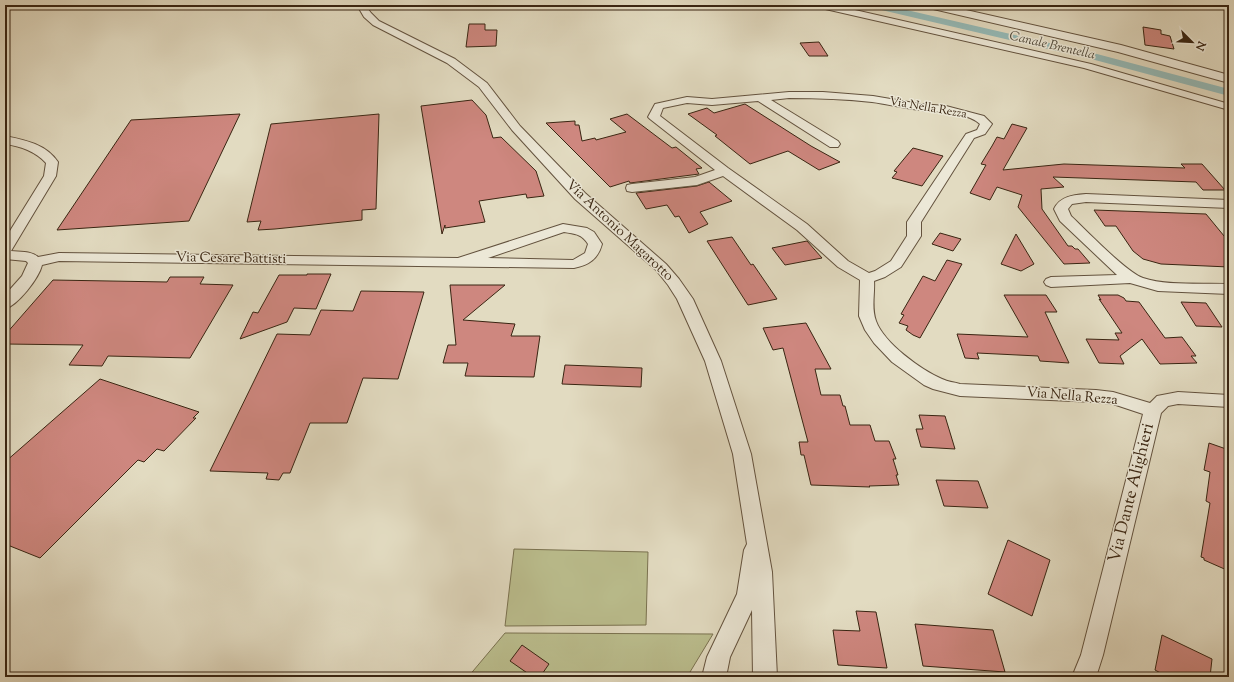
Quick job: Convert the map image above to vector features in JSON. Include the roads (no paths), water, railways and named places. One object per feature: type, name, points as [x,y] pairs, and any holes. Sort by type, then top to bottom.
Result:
[{"type":"street","name":"Via Antonio Magarotto","points":[[361,5],[367,16],[376,22],[451,61],[483,86],[516,128],[580,196],[602,217],[661,267],[674,282],[698,325],[710,353],[742,454],[762,572],[765,677]]},
{"type":"street","points":[[821,5],[1087,66],[1229,107]]},
{"type":"street","points":[[929,5],[1121,50],[1229,79]]},
{"type":"street","name":"Via Nella Rezza","points":[[823,95],[873,99],[920,107],[946,109],[980,118],[986,124],[981,132],[970,136],[914,222],[914,236],[896,264],[880,274],[867,278],[842,264],[802,227],[724,171],[654,117],[659,106],[687,100],[712,102],[759,97],[823,95]]},
{"type":"street","points":[[759,97],[834,144]]},
{"type":"street","points":[[5,140],[31,146],[45,153],[52,162],[50,176],[5,250]]},
{"type":"street","points":[[632,188],[697,181],[724,171]]},
{"type":"street","points":[[1229,204],[1086,198],[1072,200],[1062,205],[1061,209],[1065,218],[1130,277],[1158,286],[1229,289]]},
{"type":"street","name":"Via Cesare Battisti","points":[[35,262],[59,257],[574,264],[583,262],[590,257],[595,244],[589,235],[582,231],[564,228],[460,262]]},
{"type":"street","points":[[5,255],[30,257],[35,262],[35,266],[31,274],[5,304]]},
{"type":"street","points":[[1051,282],[1126,279],[1130,277]]},
{"type":"street","name":"Via Nella Rezza","points":[[867,278],[866,313],[872,329],[882,342],[899,357],[920,374],[939,385],[960,390],[1113,398],[1153,410]]},
{"type":"street","name":"Via Dante Alighieri","points":[[1084,677],[1092,655],[1153,410],[1163,400],[1178,398],[1229,401]]},
{"type":"street","name":"Via Antonio Magarotto","points":[[714,677],[718,658],[739,616],[748,593],[756,539]]},
{"type":"street","name":"Via Dante Alighieri","points":[[1092,655],[1096,677]]},
{"type":"waterway","name":"Canale Brentella","points":[[873,5],[1097,57],[1229,93]]}]
